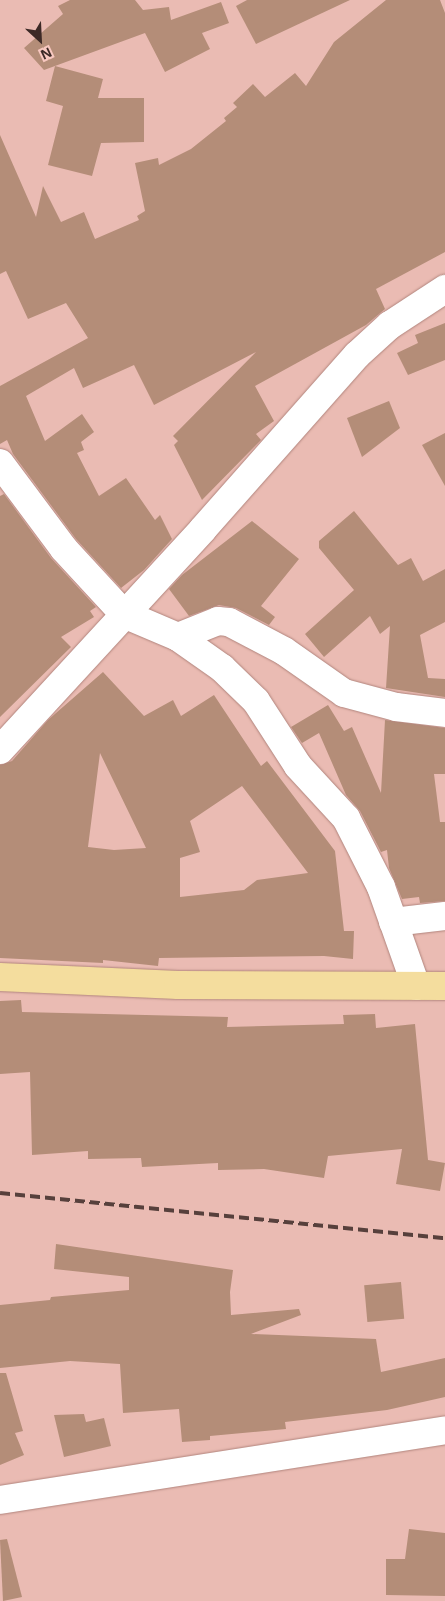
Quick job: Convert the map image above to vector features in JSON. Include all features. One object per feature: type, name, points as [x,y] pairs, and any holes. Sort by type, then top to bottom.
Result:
[{"type":"main road","points":[[0,977],[178,985],[445,986]]},
{"type":"street","points":[[0,750],[357,354],[390,324],[445,289]]},
{"type":"street","points":[[4,474],[64,549],[124,614],[178,637],[222,668],[256,701],[298,766],[346,818],[381,887],[416,986]]},
{"type":"street","points":[[178,637],[218,621],[229,622],[284,651],[344,693],[396,707],[445,713]]},
{"type":"street","points":[[393,922],[445,916]]},
{"type":"street","points":[[0,1500],[445,1430]]},
{"type":"building","points":[[70,0],[135,0],[143,10],[169,7],[171,20],[221,2],[229,23],[202,33],[210,49],[165,72],[145,33],[44,70],[24,48],[63,14],[58,6]]},
{"type":"building","points":[[247,0],[350,0],[256,44],[236,6]]},
{"type":"building","points":[[386,0],[440,0],[445,13],[445,252],[376,289],[385,309],[366,325],[255,386],[274,421],[256,434],[261,440],[202,500],[174,445],[178,441],[173,436],[256,352],[154,405],[134,365],[83,388],[74,368],[26,396],[45,441],[82,414],[94,432],[81,442],[84,450],[77,453],[99,496],[126,478],[155,520],[160,515],[172,539],[144,570],[121,588],[76,539],[13,454],[7,440],[0,444],[0,386],[88,338],[66,303],[28,319],[6,271],[0,274],[0,135],[36,217],[43,186],[61,222],[84,212],[95,239],[139,220],[137,216],[145,211],[135,163],[158,158],[159,165],[191,149],[226,121],[224,118],[237,107],[233,103],[253,84],[265,97],[295,73],[306,86],[334,42]]},
{"type":"building","points":[[55,66],[103,79],[98,98],[144,98],[144,142],[101,143],[92,176],[48,165],[63,106],[46,101]]},
{"type":"building","points":[[445,323],[445,360],[408,375],[397,353],[418,343],[415,335]]},
{"type":"building","points":[[389,401],[400,428],[362,457],[347,418]]},
{"type":"building","points":[[445,433],[445,486],[422,445]]},
{"type":"building","points":[[4,494],[51,558],[96,607],[90,611],[94,617],[61,637],[71,647],[0,717],[0,496]]},
{"type":"building","points":[[354,511],[398,565],[411,558],[423,581],[445,569],[445,622],[420,635],[428,678],[445,679],[445,697],[386,688],[390,626],[380,634],[370,616],[324,657],[305,634],[354,590],[319,548],[319,541]]},
{"type":"building","points":[[252,521],[299,559],[261,606],[275,617],[269,625],[236,608],[219,605],[189,616],[169,589],[182,575]]},
{"type":"building","points":[[103,672],[144,716],[173,700],[181,716],[214,695],[261,766],[267,761],[335,851],[344,931],[354,931],[353,959],[324,956],[159,958],[158,966],[103,960],[103,963],[0,958],[0,765],[12,761],[48,720]],"holes":[[[100,753],[146,848],[114,850],[88,847]],[[242,786],[308,873],[257,880],[244,890],[180,897],[180,858],[200,852],[190,821]]]},
{"type":"building","points":[[328,705],[344,731],[352,727],[381,793],[385,720],[445,728],[445,774],[434,774],[440,822],[445,822],[445,901],[420,903],[419,897],[402,899],[389,868],[387,850],[381,852],[360,811],[346,795],[319,733],[302,743],[291,727]]},
{"type":"building","points":[[21,1000],[22,1012],[228,1017],[227,1027],[344,1024],[343,1015],[375,1014],[376,1028],[415,1024],[428,1160],[445,1163],[440,1191],[396,1184],[402,1149],[328,1156],[324,1178],[264,1169],[218,1170],[218,1163],[142,1167],[141,1158],[88,1159],[88,1151],[32,1155],[30,1072],[0,1074],[0,1001]]},
{"type":"building","points":[[56,1244],[233,1270],[230,1292],[231,1315],[299,1309],[301,1315],[251,1334],[376,1339],[381,1372],[445,1358],[445,1397],[387,1410],[285,1422],[286,1429],[210,1436],[210,1440],[182,1442],[179,1409],[123,1413],[120,1364],[70,1361],[0,1368],[0,1305],[50,1300],[51,1297],[129,1290],[129,1277],[54,1269]]},
{"type":"building","points":[[401,1282],[404,1319],[367,1322],[364,1285]]},
{"type":"building","points":[[0,1373],[6,1373],[23,1431],[15,1433],[24,1455],[0,1465]]},
{"type":"building","points":[[84,1414],[86,1422],[104,1418],[111,1446],[64,1457],[54,1415]]},
{"type":"building","points":[[409,1529],[445,1533],[445,1596],[386,1595],[386,1559],[405,1559]]},
{"type":"building","points":[[7,1539],[22,1597],[3,1601],[0,1540]]},
{"type":"railway","points":[[0,1193],[445,1238]]}]
